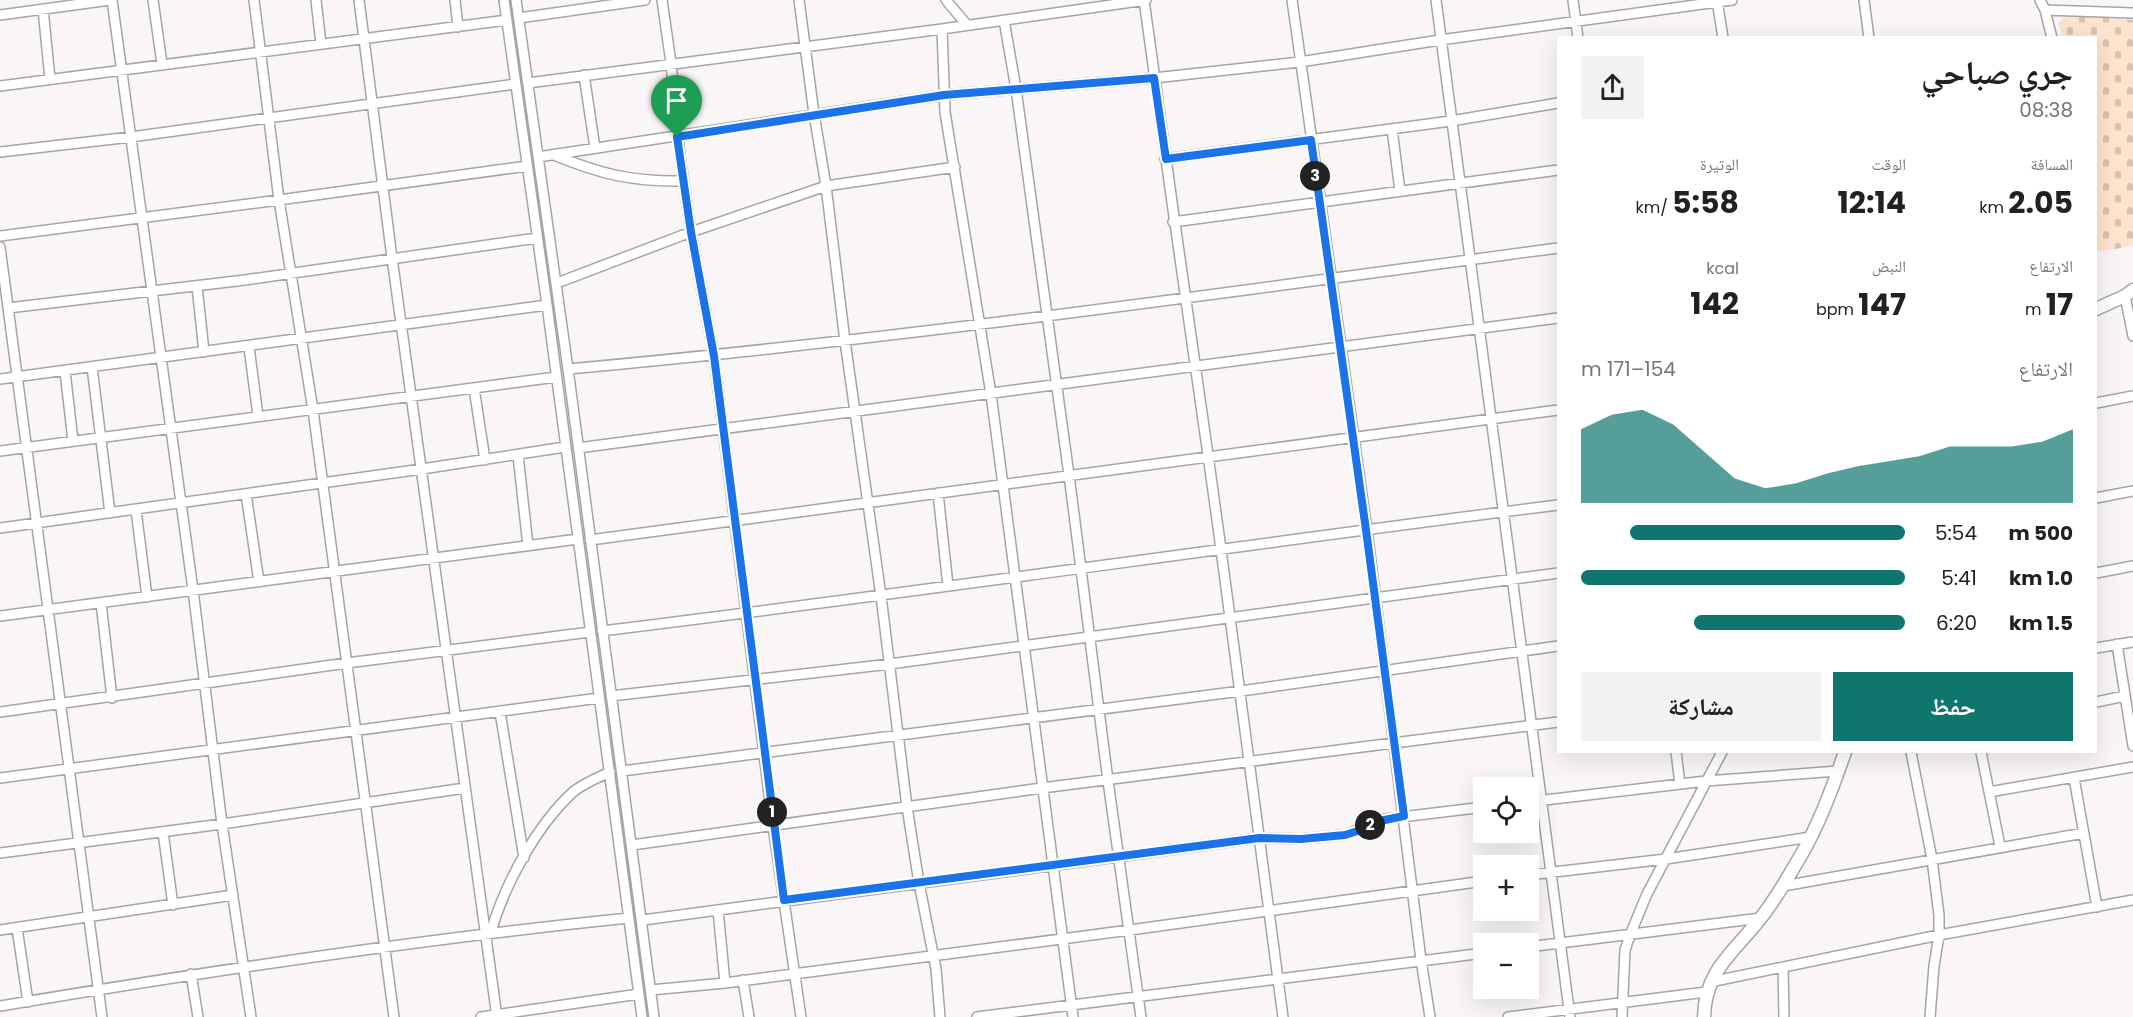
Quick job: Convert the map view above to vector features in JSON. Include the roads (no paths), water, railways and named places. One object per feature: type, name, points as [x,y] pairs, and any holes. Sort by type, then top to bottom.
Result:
[{"type":"street","points":[[0,15],[111,0],[206,685],[222,824],[251,1017]]},
{"type":"street","points":[[153,0],[162,64]]},
{"type":"street","points":[[254,0],[267,117],[313,410],[394,1017]]},
{"type":"street","points":[[316,0],[321,44]]},
{"type":"street","points":[[359,0],[401,326],[435,559],[454,718],[488,932],[496,1016]]},
{"type":"street","points":[[455,0],[458,27]]},
{"type":"street","points":[[504,0],[642,1017]]},
{"type":"street","points":[[516,0],[557,283],[654,1017]]},
{"type":"street","points":[[519,18],[645,0]]},
{"type":"street","points":[[662,0],[683,181],[714,356],[773,826],[801,1017]]},
{"type":"street","points":[[799,0],[826,186],[908,807],[919,883],[939,985],[940,1017]]},
{"type":"street","points":[[946,0],[967,26]]},
{"type":"street","points":[[528,83],[967,26],[1145,0],[1173,222],[1196,366],[1241,691],[1283,1017]]},
{"type":"street","points":[[1292,0],[1366,530],[1430,1017]]},
{"type":"street","points":[[1436,0],[1569,1013]]},
{"type":"street","points":[[1573,0],[1578,36]]},
{"type":"street","points":[[538,157],[944,95],[1154,78],[1300,62],[1440,40],[1732,0]]},
{"type":"street","points":[[1864,0],[1869,36]]},
{"type":"street","points":[[2040,0],[2052,36]]},
{"type":"street","points":[[1717,1],[1723,36]]},
{"type":"street","points":[[43,9],[50,79]]},
{"type":"street","points":[[2045,10],[2133,13]]},
{"type":"street","points":[[0,86],[507,20]]},
{"type":"street","points":[[1004,20],[1016,89],[1141,1017]]},
{"type":"street","points":[[942,29],[944,95],[991,394],[1073,1017]]},
{"type":"street","points":[[584,75],[595,148]]},
{"type":"street","points":[[0,152],[131,137],[515,84]]},
{"type":"street","points":[[1166,159],[1451,121],[1557,103]]},
{"type":"street","points":[[1392,129],[1400,191]]},
{"type":"street","points":[[554,155],[588,169],[629,179],[652,182],[683,181]]},
{"type":"street","points":[[0,236],[527,166]]},
{"type":"street","points":[[557,283],[691,232],[826,186],[955,167]]},
{"type":"street","points":[[1173,222],[1557,170]]},
{"type":"street","points":[[8,308],[197,286],[537,238]]},
{"type":"street","points":[[0,247],[102,1017]]},
{"type":"street","points":[[568,369],[714,356],[981,325],[1557,248]]},
{"type":"street","points":[[197,286],[204,352]]},
{"type":"street","points":[[2097,309],[2129,293],[2133,336]]},
{"type":"street","points":[[0,379],[302,340],[547,305]]},
{"type":"street","points":[[578,448],[1557,318]]},
{"type":"street","points":[[249,346],[258,416]]},
{"type":"street","points":[[92,367],[110,513]]},
{"type":"street","points":[[65,371],[73,441]]},
{"type":"street","points":[[0,451],[556,377]]},
{"type":"street","points":[[474,388],[485,459]]},
{"type":"street","points":[[2097,403],[2133,396]]},
{"type":"street","points":[[590,540],[1557,410]]},
{"type":"street","points":[[0,528],[565,447]]},
{"type":"street","points":[[518,454],[528,546]]},
{"type":"street","points":[[2097,498],[2133,491]]},
{"type":"street","points":[[246,494],[259,582]]},
{"type":"street","points":[[938,494],[948,586]]},
{"type":"street","points":[[602,631],[1557,506]]},
{"type":"street","points":[[136,510],[147,597]]},
{"type":"street","points":[[0,616],[578,539]]},
{"type":"street","points":[[2097,573],[2133,566]]},
{"type":"street","points":[[611,696],[890,664],[1557,573]]},
{"type":"street","points":[[101,603],[112,698]]},
{"type":"street","points":[[0,712],[206,685],[347,663],[590,632]]},
{"type":"street","points":[[2097,648],[2133,642]]},
{"type":"street","points":[[2117,644],[2133,746]]},
{"type":"street","points":[[622,771],[1241,691],[1557,646]]},
{"type":"street","points":[[2097,702],[2125,696]]},
{"type":"street","points":[[0,777],[599,698]]},
{"type":"street","points":[[500,712],[524,858]]},
{"type":"street","points":[[632,845],[1042,788],[1557,722]]},
{"type":"street","points":[[1676,753],[1680,784]]},
{"type":"street","points":[[1622,1017],[1624,950],[1647,894],[1721,753]]},
{"type":"street","points":[[1704,1017],[1708,987],[1717,969],[1761,918],[1783,886],[1811,837],[1845,753]]},
{"type":"street","points":[[1911,753],[1937,895],[1939,935],[1929,1017]]},
{"type":"street","points":[[1982,753],[2000,846]]},
{"type":"street","points":[[1989,792],[2133,767]]},
{"type":"street","points":[[1539,801],[1706,781],[1838,771]]},
{"type":"street","points":[[488,932],[500,903],[524,858],[552,815],[574,791],[610,772]]},
{"type":"street","points":[[2073,778],[2097,907]]},
{"type":"street","points":[[0,853],[222,824],[465,788]]},
{"type":"street","points":[[642,920],[1259,838],[1301,839],[1345,835],[1375,822],[1404,816],[1473,808]]},
{"type":"street","points":[[163,832],[173,905]]},
{"type":"street","points":[[1783,886],[2084,833]]},
{"type":"street","points":[[1539,874],[1666,859],[1811,837]]},
{"type":"street","points":[[651,990],[934,956],[1473,883]]},
{"type":"street","points":[[0,930],[233,895]]},
{"type":"street","points":[[1508,1017],[1569,1013],[1622,1004],[1939,935],[2133,900]]},
{"type":"street","points":[[718,910],[725,982]]},
{"type":"street","points":[[5,1017],[1,1006],[191,974],[488,932],[629,918]]},
{"type":"street","points":[[1539,946],[1761,918]]},
{"type":"street","points":[[17,928],[28,1002]]},
{"type":"street","points":[[977,1017],[1473,953]]},
{"type":"street","points":[[1783,968],[1784,1017]]},
{"type":"street","points":[[191,974],[198,1017]]},
{"type":"street","points":[[744,980],[749,1017]]},
{"type":"street","points":[[481,1017],[545,1013],[639,994]]}]
